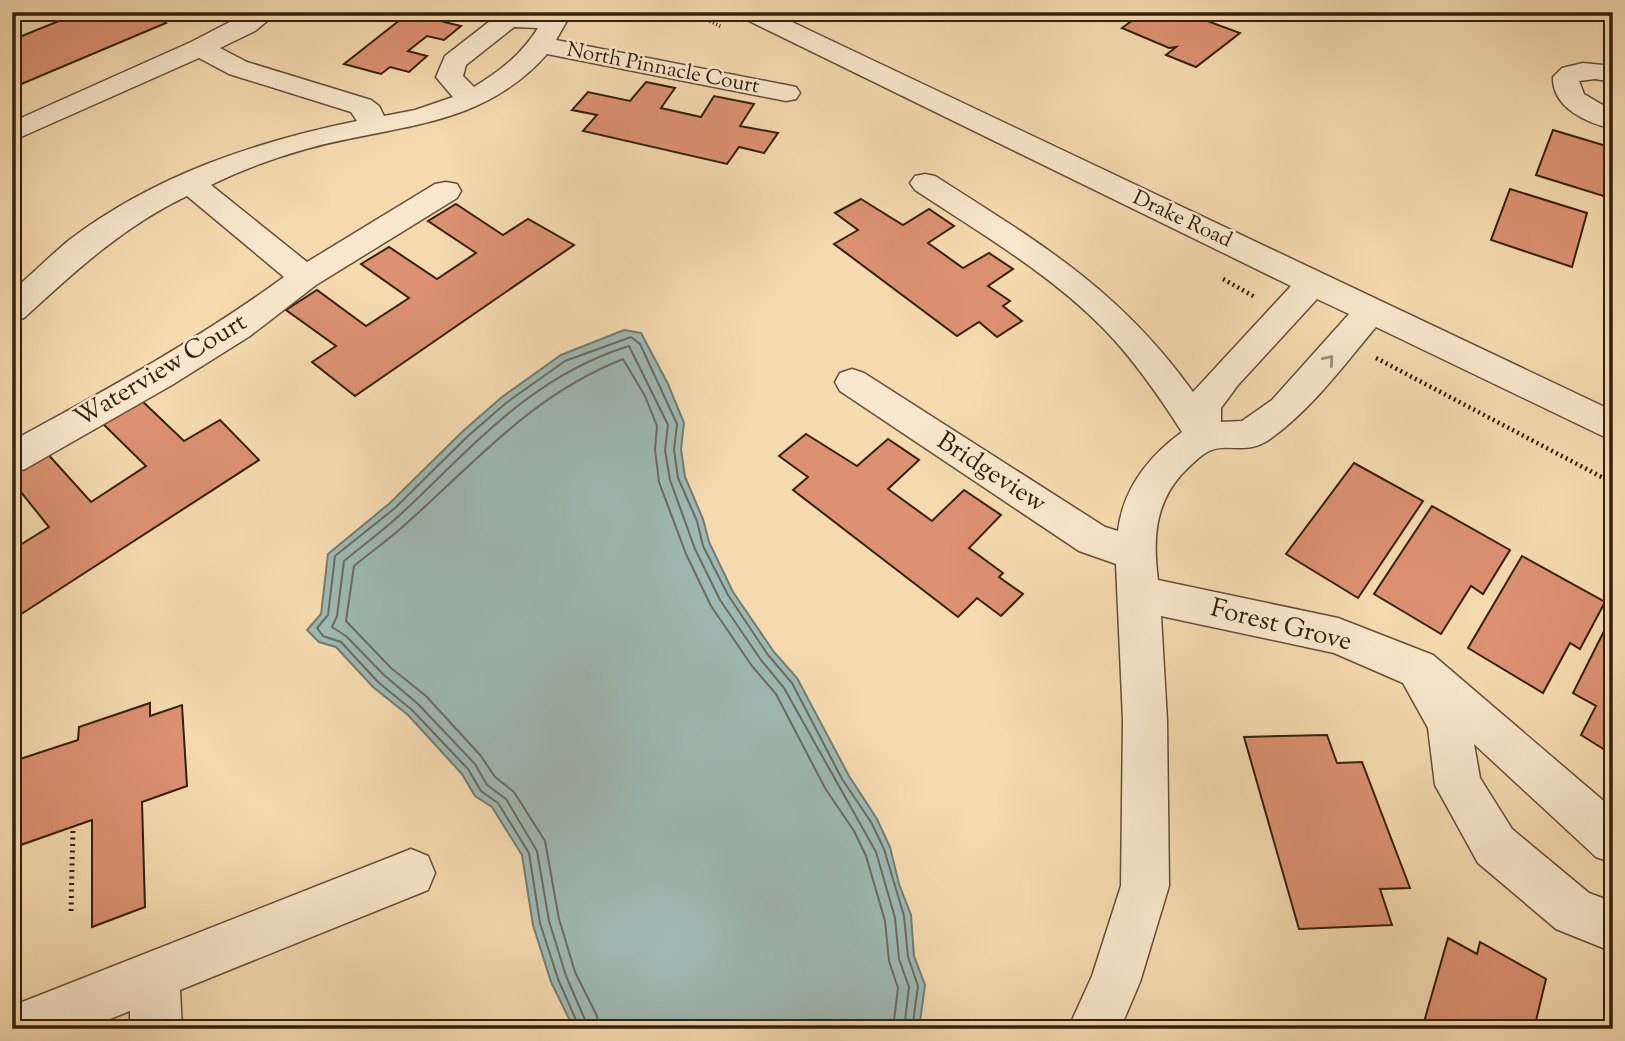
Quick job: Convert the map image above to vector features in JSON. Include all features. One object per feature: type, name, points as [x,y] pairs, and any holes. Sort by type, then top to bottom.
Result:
[{"type":"street","points":[[12,133],[200,48],[246,26],[266,12]]},
{"type":"street","name":"Drake Road","points":[[750,12],[1613,428]]},
{"type":"street","name":"North Pinnacle Court","points":[[471,100],[449,77],[454,62],[508,19],[551,26],[786,93]]},
{"type":"street","points":[[12,310],[79,249],[143,205],[228,164],[301,141],[421,117],[471,100],[511,76],[551,26]]},
{"type":"street","points":[[200,48],[239,68],[361,106],[369,112],[372,126]]},
{"type":"street","points":[[1613,74],[1595,70],[1576,71],[1566,77],[1565,87],[1570,98],[1613,121]]},
{"type":"street","points":[[190,183],[305,277]]},
{"type":"street","points":[[925,183],[1038,258],[1101,306],[1177,395],[1203,436]]},
{"type":"street","name":"Waterview Court","points":[[12,459],[238,328],[305,277],[446,191]]},
{"type":"street","points":[[1203,436],[1203,405],[1226,376],[1314,282]]},
{"type":"street","points":[[1094,1029],[1115,982],[1144,886],[1145,720],[1140,594],[1135,552],[1139,514],[1152,483],[1176,456],[1203,436],[1249,435],[1285,410],[1372,310]]},
{"type":"street","name":"Bridgeview","points":[[852,382],[1093,540],[1135,552]]},
{"type":"street","name":"Forest Grove","points":[[1140,594],[1338,636],[1418,669],[1613,840]]},
{"type":"street","points":[[1418,669],[1449,724],[1458,785],[1495,845],[1573,912],[1613,927]]},
{"type":"street","points":[[20,1029],[411,873]]},
{"type":"street","points":[[154,977],[156,1029]]},
{"type":"path","points":[[71,911],[73,826]]},
{"type":"path","points":[[14,932],[18,845]]},
{"type":"water","points":[[624,330],[641,333],[668,384],[684,423],[681,449],[685,477],[703,519],[709,542],[733,592],[774,652],[797,678],[849,776],[877,819],[890,847],[899,884],[911,915],[914,956],[925,985],[919,1029],[574,1029],[551,982],[533,925],[522,855],[492,807],[475,796],[462,774],[408,715],[373,687],[336,647],[319,642],[307,630],[321,614],[328,554],[390,503],[463,431],[502,397],[561,355]]},
{"type":"building","points":[[81,12],[152,12],[166,23],[19,85],[16,81],[12,83],[12,40]]},
{"type":"building","points":[[410,12],[455,12],[444,22],[461,26],[444,40],[427,36],[408,51],[427,56],[409,72],[390,67],[381,74],[344,64]]},
{"type":"building","points":[[1144,12],[1183,12],[1240,33],[1196,67],[1166,55],[1176,47],[1169,48],[1122,28]]},
{"type":"building","points":[[646,82],[675,88],[661,108],[701,117],[714,96],[754,104],[740,126],[778,133],[764,153],[739,147],[727,164],[583,131],[597,115],[572,110],[588,92],[630,101]]},
{"type":"building","points":[[1553,130],[1613,148],[1613,199],[1536,175]]},
{"type":"building","points":[[1510,189],[1587,213],[1572,267],[1491,240]]},
{"type":"building","points":[[861,199],[903,225],[929,209],[954,226],[928,243],[963,268],[989,253],[1013,269],[988,286],[1010,301],[1003,306],[1022,321],[997,337],[979,322],[957,336],[834,244],[858,230],[835,213]]},
{"type":"building","points":[[456,204],[503,235],[528,219],[574,245],[355,396],[312,362],[336,346],[286,310],[317,290],[366,326],[409,298],[361,264],[389,247],[437,279],[476,253],[428,221]]},
{"type":"building","points":[[139,398],[184,441],[220,420],[259,460],[12,620],[12,550],[49,527],[12,481],[12,472],[46,452],[91,502],[146,466],[100,421]]},
{"type":"building","points":[[806,434],[857,466],[888,439],[919,460],[888,489],[932,521],[964,490],[1001,515],[969,548],[1003,573],[999,577],[1023,594],[1001,616],[977,598],[958,617],[793,490],[808,477],[779,456]]},
{"type":"building","points":[[1354,463],[1423,501],[1358,598],[1286,554]]},
{"type":"building","points":[[1432,506],[1510,550],[1483,594],[1471,586],[1441,634],[1374,594]]},
{"type":"building","points":[[1522,556],[1605,602],[1580,649],[1570,643],[1543,693],[1468,648]]},
{"type":"building","points":[[1611,617],[1613,755],[1581,735],[1596,706],[1573,693]]},
{"type":"building","points":[[150,703],[150,716],[182,705],[187,786],[142,802],[145,907],[92,927],[92,820],[12,848],[12,748],[21,745],[20,759],[78,740],[79,727]]},
{"type":"building","points":[[1327,735],[1337,763],[1362,762],[1410,888],[1380,889],[1392,925],[1299,929],[1244,737]]},
{"type":"building","points":[[1448,938],[1477,954],[1480,942],[1546,979],[1534,1029],[1422,1029]]}]
